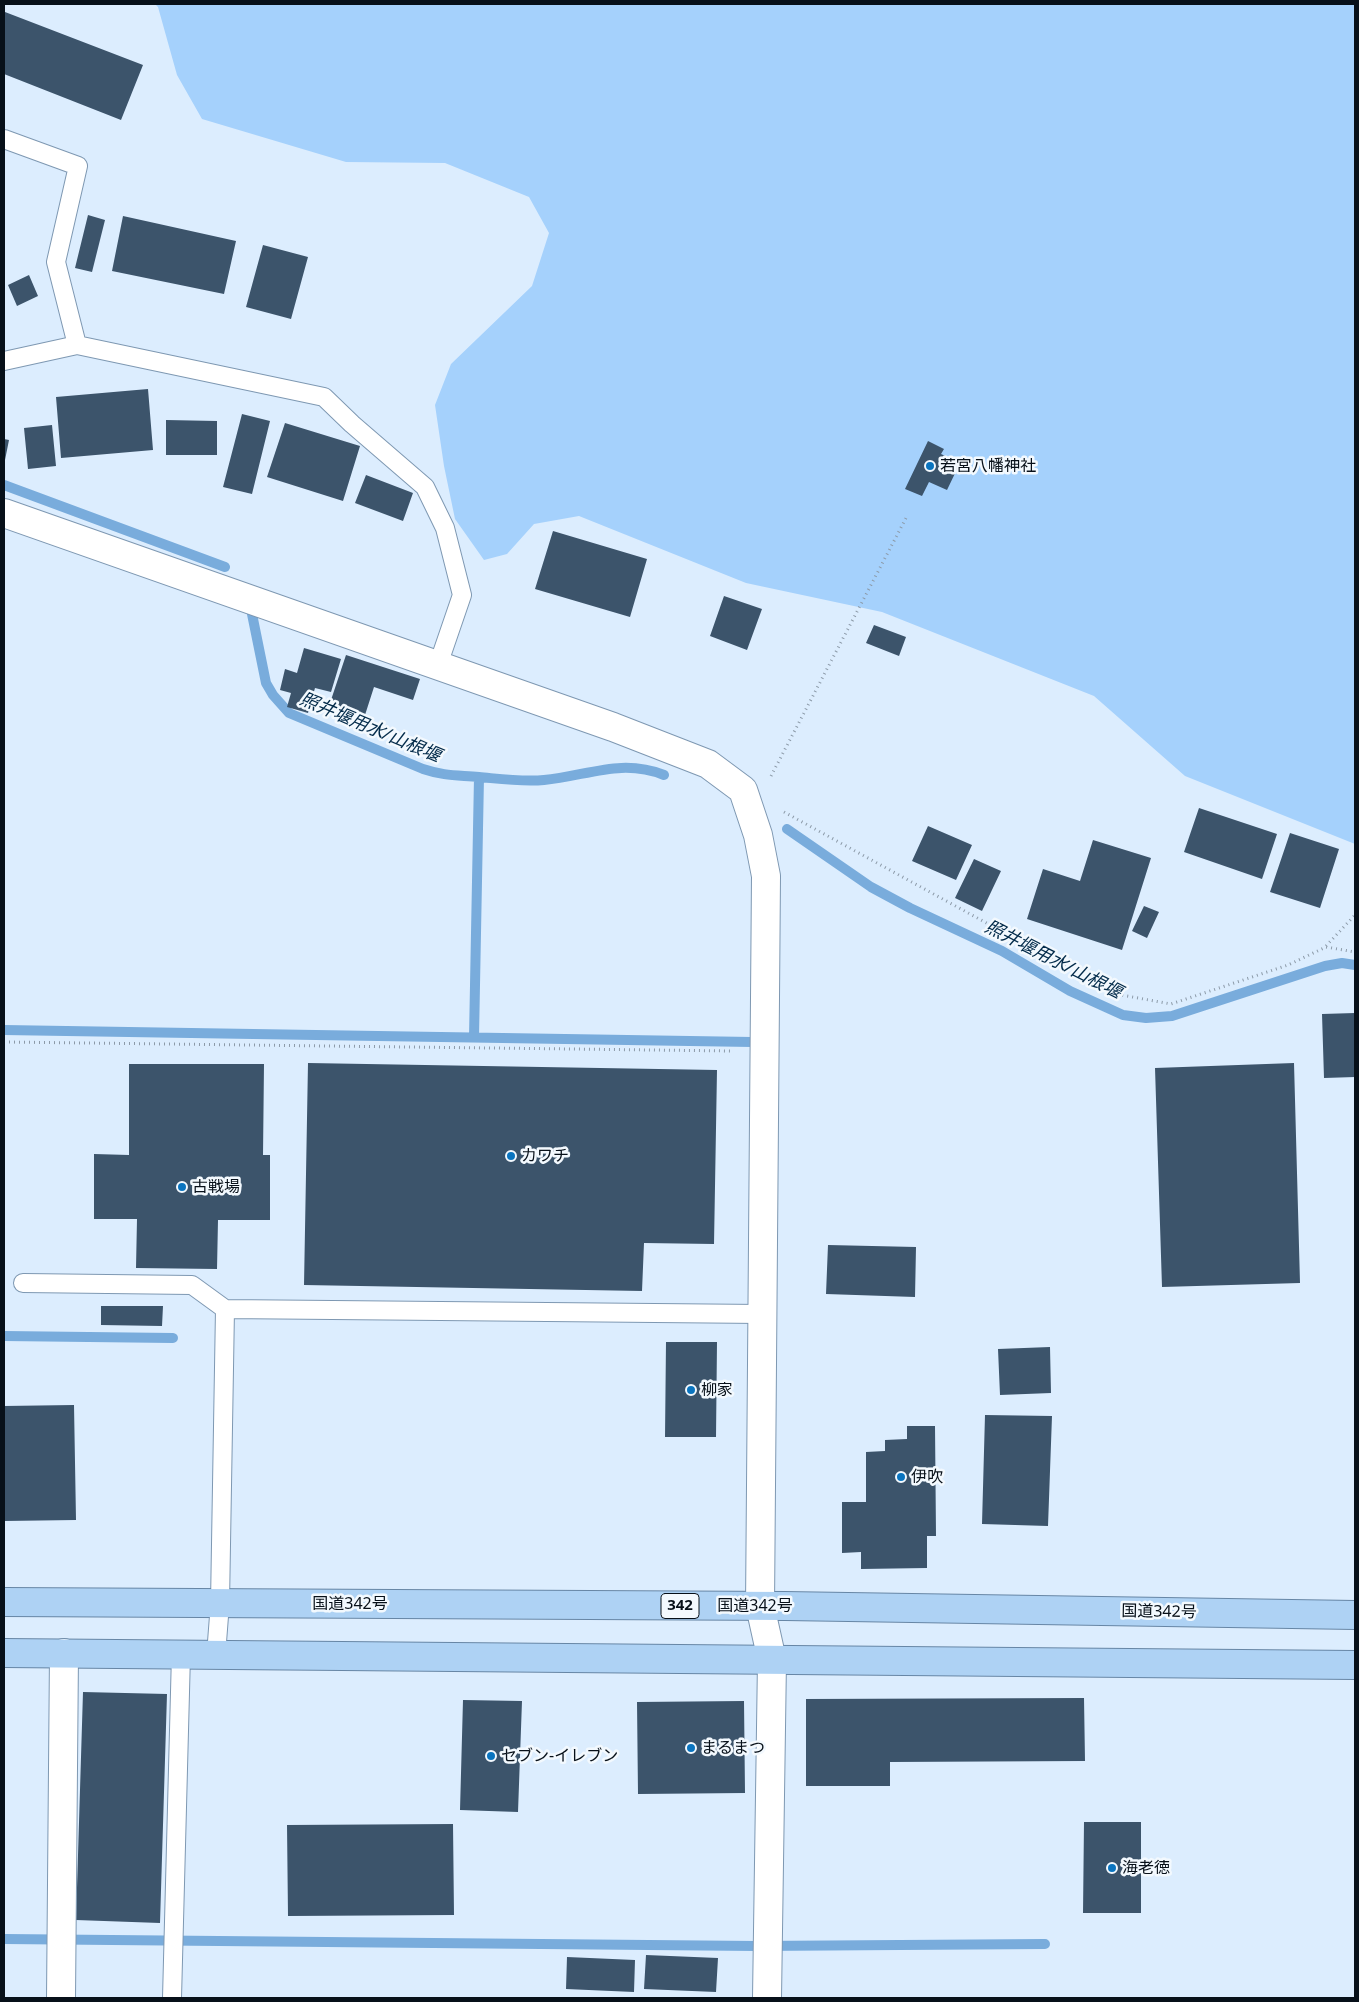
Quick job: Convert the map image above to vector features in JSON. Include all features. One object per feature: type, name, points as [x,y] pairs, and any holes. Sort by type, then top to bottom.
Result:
[{"type":"highway","name":"国道342号","points":[[4,1602],[760,1606],[1355,1615]]},
{"type":"highway","points":[[4,1653],[1355,1665]]},
{"type":"street","points":[[4,513],[613,727],[708,764],[751,794],[766,876],[760,1606],[772,1660],[767,1998]]},
{"type":"street","points":[[61,1998],[64,1653]]},
{"type":"lane","points":[[4,139],[78,166],[56,262],[77,345]]},
{"type":"lane","points":[[4,361],[77,345],[324,396],[352,424],[425,486],[445,528],[462,595],[438,665]]},
{"type":"lane","points":[[24,1282],[192,1285],[225,1309],[762,1314]]},
{"type":"lane","points":[[216,1655],[220,1603],[225,1309]]},
{"type":"lane","points":[[172,1998],[180,1654]]},
{"type":"path","points":[[906,518],[751,794],[1116,994],[1171,1004],[1288,965],[1326,947],[1355,914]]},
{"type":"path","points":[[1326,947],[1355,952]]},
{"type":"path","points":[[4,1042],[766,1052]]},
{"type":"shaded area","points":[[155,4],[1355,4],[1355,844],[1185,776],[1094,696],[882,612],[746,583],[579,516],[534,524],[507,554],[484,560],[455,519],[444,466],[435,405],[451,364],[532,286],[549,233],[529,197],[445,163],[346,162],[202,119],[177,75],[158,7]]},
{"type":"building","points":[[5,12],[143,65],[121,120],[4,74]]},
{"type":"building","points":[[88,215],[105,220],[92,272],[75,268]]},
{"type":"building","points":[[123,216],[236,241],[224,294],[112,271]]},
{"type":"building","points":[[263,245],[308,257],[291,319],[246,307]]},
{"type":"building","points":[[29,275],[38,296],[17,306],[8,285]]},
{"type":"building","points":[[148,389],[153,450],[61,458],[56,397]]},
{"type":"building","points":[[242,414],[270,421],[252,494],[223,487]]},
{"type":"building","points":[[166,420],[217,421],[217,455],[166,455]]},
{"type":"building","points":[[285,423],[360,446],[343,501],[267,477]]},
{"type":"building","points":[[52,425],[56,466],[28,469],[24,428]]},
{"type":"building","points":[[4,439],[9,440],[5,460],[4,460]]},
{"type":"building","points":[[928,441],[944,449],[941,454],[960,463],[947,490],[929,482],[922,496],[905,489]]},
{"type":"building","points":[[366,475],[413,493],[403,521],[355,503]]},
{"type":"building","points":[[553,531],[647,559],[630,617],[535,589]]},
{"type":"building","points":[[724,596],[762,609],[747,650],[710,636]]},
{"type":"building","points":[[874,625],[906,637],[899,656],[866,643]]},
{"type":"building","points":[[304,648],[341,659],[331,692],[315,688],[308,713],[287,707],[291,693],[280,690],[285,669],[297,673]]},
{"type":"building","points":[[346,655],[420,679],[413,700],[374,687],[365,715],[330,703]]},
{"type":"building","points":[[1199,808],[1277,834],[1262,879],[1184,852]]},
{"type":"building","points":[[928,826],[972,845],[956,880],[912,861]]},
{"type":"building","points":[[1290,833],[1339,849],[1320,908],[1270,892]]},
{"type":"building","points":[[1093,840],[1151,858],[1122,950],[1027,919],[1043,869],[1080,881]]},
{"type":"building","points":[[974,859],[1001,871],[982,911],[955,898]]},
{"type":"building","points":[[1144,906],[1159,912],[1147,938],[1132,931]]},
{"type":"building","points":[[1355,1013],[1355,1077],[1324,1078],[1322,1014]]},
{"type":"building","name":"カワチ","points":[[308,1063],[717,1070],[714,1244],[644,1243],[642,1291],[304,1285]]},
{"type":"building","points":[[1294,1063],[1300,1283],[1162,1287],[1155,1068]]},
{"type":"building","name":"古戦場","points":[[129,1064],[264,1064],[263,1155],[270,1155],[270,1220],[218,1220],[217,1269],[136,1268],[137,1219],[94,1219],[94,1154],[129,1155]]},
{"type":"building","points":[[828,1245],[916,1247],[915,1297],[826,1294]]},
{"type":"building","points":[[101,1306],[163,1306],[162,1326],[101,1325]]},
{"type":"building","name":"柳家","points":[[666,1342],[717,1342],[716,1437],[665,1437]]},
{"type":"building","points":[[1050,1347],[1051,1393],[1000,1395],[998,1349]]},
{"type":"building","points":[[74,1405],[76,1520],[4,1521],[4,1406]]},
{"type":"building","points":[[985,1415],[1052,1416],[1048,1526],[982,1524]]},
{"type":"building","name":"伊吹","points":[[907,1426],[935,1426],[936,1536],[927,1536],[927,1568],[861,1569],[861,1552],[842,1553],[842,1502],[866,1502],[866,1452],[885,1451],[885,1440],[907,1439]]},
{"type":"building","points":[[83,1692],[167,1694],[160,1923],[76,1920]]},
{"type":"building","points":[[1084,1698],[1085,1761],[890,1762],[890,1786],[806,1786],[806,1699]]},
{"type":"building","name":"セブン-イレブン","points":[[463,1700],[522,1701],[518,1812],[460,1810]]},
{"type":"building","name":"まるまつ","points":[[744,1701],[745,1793],[638,1794],[637,1702]]},
{"type":"building","name":"海老徳","points":[[1084,1822],[1141,1822],[1141,1913],[1083,1913]]},
{"type":"building","points":[[453,1824],[454,1915],[288,1916],[287,1825]]},
{"type":"building","points":[[646,1955],[718,1958],[716,1992],[644,1989]]},
{"type":"building","points":[[567,1957],[635,1960],[634,1992],[566,1989]]},
{"type":"waterway","name":"照井堰用水/山根堰","points":[[4,485],[225,567]]},
{"type":"waterway","name":"照井堰用水/山根堰","points":[[252,614],[266,683],[273,695],[289,713],[423,769],[451,775],[520,780],[544,780],[618,768],[648,770],[664,775]]},
{"type":"waterway","points":[[474,1037],[479,777]]},
{"type":"waterway","name":"照井堰用水/山根堰","points":[[787,829],[871,887],[910,908],[1002,951],[1070,991],[1123,1015],[1146,1018],[1172,1016],[1325,966],[1342,963],[1355,965]]},
{"type":"waterway","points":[[4,1030],[752,1042]]},
{"type":"waterway","points":[[4,1336],[173,1338]]},
{"type":"waterway","points":[[4,1939],[756,1946],[1045,1944]]},
{"type":"place","name":"若宮八幡神社","points":[[930,466]]},
{"type":"place","name":"カワチ","points":[[511,1156]]},
{"type":"place","name":"古戦場","points":[[182,1187]]},
{"type":"place","name":"柳家","points":[[691,1390]]},
{"type":"place","name":"伊吹","points":[[901,1477]]},
{"type":"place","name":"まるまつ","points":[[691,1748]]},
{"type":"place","name":"セブン-イレブン","points":[[491,1756]]},
{"type":"place","name":"海老徳","points":[[1112,1868]]}]
